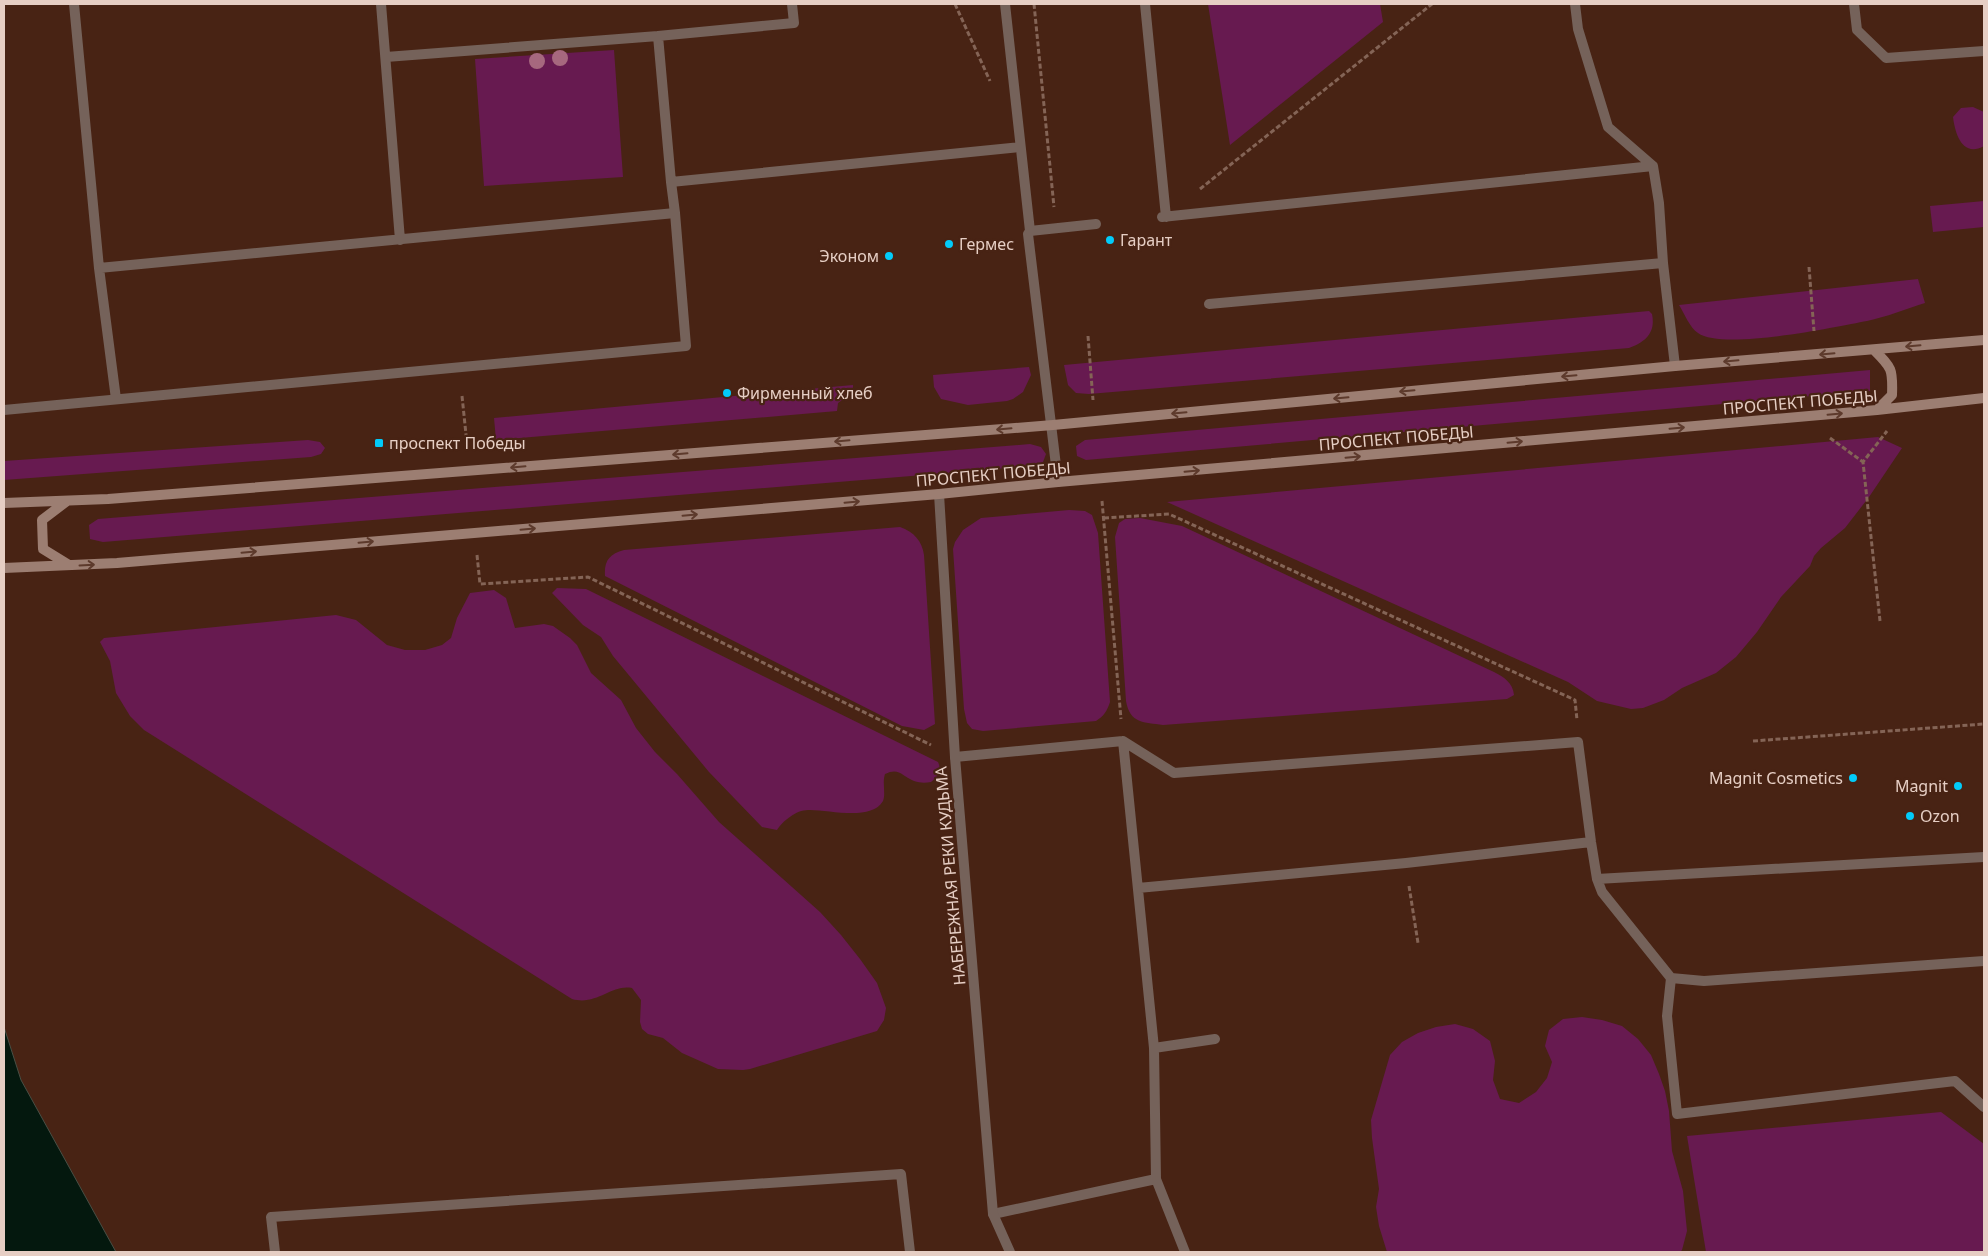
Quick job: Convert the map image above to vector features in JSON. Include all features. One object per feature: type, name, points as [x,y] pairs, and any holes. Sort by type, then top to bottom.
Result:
[{"type":"main road","points":[[4,503],[67,501],[274,486],[1052,425],[1676,366],[1984,340]]},
{"type":"main road","points":[[1874,350],[1890,366],[1893,381],[1892,395],[1877,410]]},
{"type":"main road","name":"ПРОСПЕКТ ПОБЕДЫ","points":[[4,568],[117,563],[939,494],[1877,410],[1984,398]]},
{"type":"main road","points":[[67,501],[42,520],[43,549],[69,565]]},
{"type":"street","points":[[74,4],[99,268],[116,399]]},
{"type":"street","points":[[381,4],[400,240]]},
{"type":"street","points":[[386,56],[658,36],[794,23],[792,4]]},
{"type":"street","points":[[1005,4],[1030,231],[1028,234],[1058,482]]},
{"type":"street","points":[[1146,4],[1164,217],[1653,166]]},
{"type":"street","points":[[1575,4],[1578,29],[1608,127],[1653,166],[1659,204],[1663,263],[1676,366]]},
{"type":"street","points":[[1854,4],[1857,30],[1886,58],[1984,51]]},
{"type":"street","points":[[4,410],[686,346],[658,36]]},
{"type":"street","points":[[671,182],[1020,147]]},
{"type":"street","points":[[99,268],[675,213]]},
{"type":"street","points":[[1030,231],[1096,224]]},
{"type":"street","points":[[1210,304],[1663,263]]},
{"type":"street","name":"НАБЕРЕЖНАЯ РЕКИ КУДЬМА","points":[[939,494],[955,757],[993,1214],[1010,1252]]},
{"type":"street","points":[[955,757],[1123,741],[1174,773],[1578,742],[1591,842],[1597,879],[1602,892],[1671,978],[1704,981],[1984,961]]},
{"type":"street","points":[[1123,741],[1154,1048],[1156,1179],[1185,1252]]},
{"type":"street","points":[[1138,888],[1406,863],[1591,842]]},
{"type":"street","points":[[1597,879],[1984,857]]},
{"type":"street","points":[[1671,978],[1666,1016],[1677,1114],[1955,1081],[1984,1107]]},
{"type":"street","points":[[1154,1048],[1215,1040]]},
{"type":"street","points":[[275,1252],[270,1217],[902,1174],[910,1252]]},
{"type":"street","points":[[993,1214],[1156,1179]]},
{"type":"path","points":[[955,4],[991,84]]},
{"type":"path","points":[[1034,4],[1056,228]]},
{"type":"path","points":[[1196,192],[1432,4]]},
{"type":"path","points":[[1809,267],[1814,338]]},
{"type":"path","points":[[1088,336],[1093,400]]},
{"type":"path","points":[[462,396],[467,444]]},
{"type":"path","points":[[1880,621],[1863,462],[1906,407]]},
{"type":"path","points":[[1828,436],[1863,462]]},
{"type":"path","points":[[1101,493],[1123,741]]},
{"type":"path","points":[[1104,518],[1169,514],[1575,700],[1578,742]]},
{"type":"path","points":[[477,555],[480,584],[588,577],[955,757]]},
{"type":"path","points":[[1753,741],[1984,724]]},
{"type":"path","points":[[1406,863],[1418,943]]},
{"type":"shaded area","points":[[1208,4],[1380,4],[1383,22],[1230,145]]},
{"type":"shaded area","points":[[614,50],[623,177],[484,186],[475,59]]},
{"type":"shaded area","points":[[1973,107],[1984,112],[1984,146],[1970,149],[1961,142],[1953,117],[1961,108]]},
{"type":"shaded area","points":[[1984,201],[1984,227],[1933,232],[1930,206]]},
{"type":"shaded area","points":[[1918,279],[1925,303],[1867,321],[1754,339],[1730,340],[1711,338],[1698,333],[1690,324],[1679,305]]},
{"type":"shaded area","points":[[1649,311],[1652,314],[1653,321],[1651,332],[1640,343],[1629,348],[1089,394],[1076,393],[1068,385],[1064,365]]},
{"type":"shaded area","points":[[1029,367],[1031,375],[1023,392],[1007,401],[968,405],[941,399],[934,387],[933,375]]},
{"type":"shaded area","points":[[1870,370],[1870,391],[1086,460],[1077,456],[1076,446],[1085,440]]},
{"type":"shaded area","points":[[853,385],[853,392],[838,403],[837,411],[496,440],[494,418]]},
{"type":"shaded area","points":[[1878,437],[1902,448],[1869,497],[1845,528],[1814,556],[1810,566],[1781,597],[1757,632],[1736,657],[1716,673],[1682,688],[1664,700],[1643,708],[1631,709],[1597,701],[1568,682],[1167,502]]},
{"type":"shaded area","points":[[308,440],[320,442],[325,448],[321,454],[311,457],[4,480],[4,461]]},
{"type":"shaded area","points":[[1030,444],[1041,447],[1046,454],[1043,462],[1033,466],[103,542],[90,539],[89,525],[98,519]]},
{"type":"shaded area","points":[[1069,510],[1085,511],[1092,515],[1098,533],[1110,702],[1108,708],[1096,721],[983,731],[972,729],[967,723],[964,709],[953,549],[955,542],[963,530],[981,518]]},
{"type":"shaded area","points":[[1140,518],[1182,526],[1494,672],[1507,681],[1512,687],[1514,695],[1507,699],[1163,725],[1139,721],[1131,714],[1126,701],[1115,537],[1119,523],[1125,519]]},
{"type":"shaded area","points":[[900,527],[916,538],[921,545],[924,555],[935,724],[924,730],[902,726],[605,576],[605,566],[608,559],[624,550]]},
{"type":"shaded area","points":[[557,588],[586,589],[938,762],[939,774],[931,782],[925,783],[914,781],[894,771],[890,772],[885,774],[883,801],[869,811],[848,813],[803,810],[790,817],[777,830],[762,827],[709,772],[613,656],[601,637],[583,625],[552,593]]},
{"type":"shaded area","points":[[494,590],[506,598],[515,628],[544,624],[553,626],[570,638],[577,645],[591,673],[621,700],[636,728],[655,752],[719,822],[820,912],[841,935],[877,983],[886,1008],[884,1020],[877,1031],[750,1069],[718,1069],[682,1053],[663,1038],[648,1034],[642,1029],[640,1022],[641,1000],[632,988],[617,989],[589,1000],[572,999],[144,730],[130,716],[116,693],[110,661],[100,642],[104,638],[336,615],[356,620],[387,645],[405,650],[425,650],[442,645],[451,638],[457,618],[470,593]]},
{"type":"shaded area","points":[[1582,1017],[1622,1026],[1638,1039],[1651,1055],[1665,1091],[1669,1111],[1672,1151],[1683,1191],[1687,1231],[1682,1250],[1680,1252],[1387,1252],[1379,1226],[1376,1207],[1379,1189],[1371,1120],[1390,1055],[1402,1042],[1418,1033],[1436,1027],[1455,1024],[1473,1029],[1490,1041],[1495,1061],[1493,1080],[1500,1099],[1519,1103],[1536,1092],[1547,1078],[1552,1062],[1545,1046],[1549,1030],[1563,1019]]},
{"type":"shaded area","points":[[4,1027],[21,1080],[116,1252],[4,1252]]},
{"type":"shaded area","points":[[1941,1112],[1984,1144],[1984,1252],[1706,1252],[1687,1136]]},
{"type":"place","name":"Гарант","points":[[1110,240]]},
{"type":"place","name":"Гермес","points":[[949,244]]},
{"type":"place","name":"Эконом","points":[[889,256]]},
{"type":"place","name":"Фирменный хлеб","points":[[727,393]]},
{"type":"place","name":"проспект Победы","points":[[379,443]]},
{"type":"place","name":"Magnit Cosmetics","points":[[1853,778]]},
{"type":"place","name":"Magnit","points":[[1958,786]]},
{"type":"place","name":"Ozon","points":[[1910,816]]}]
